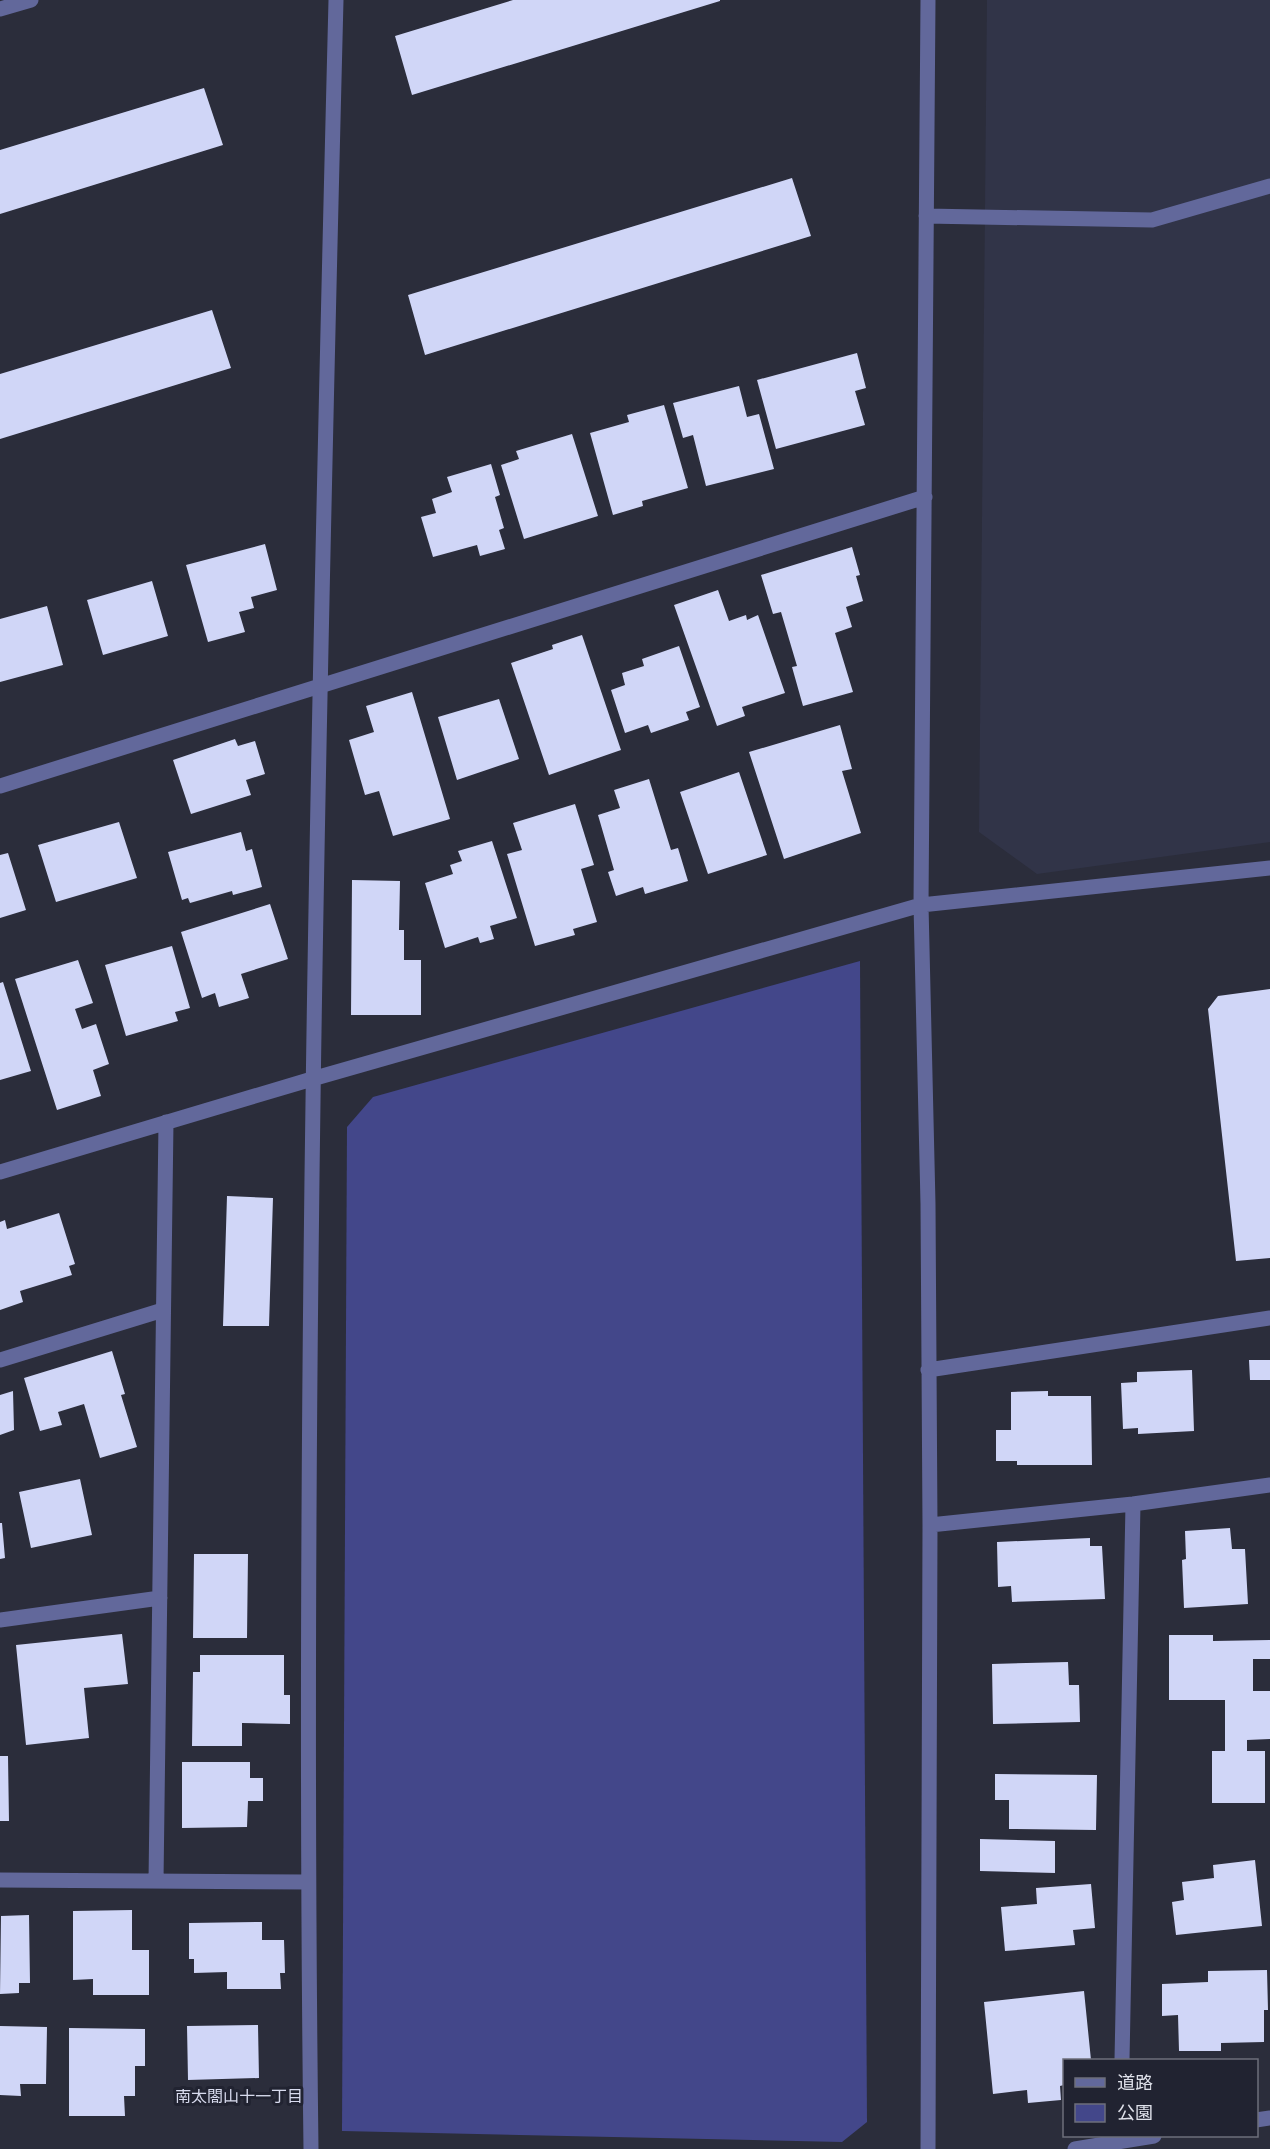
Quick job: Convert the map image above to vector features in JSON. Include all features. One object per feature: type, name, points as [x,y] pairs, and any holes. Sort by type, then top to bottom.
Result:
[{"type":"street","points":[[0,9],[31,0]]},
{"type":"street","points":[[312,2149],[308,1882],[312,1079],[336,0]]},
{"type":"street","points":[[928,0],[921,905],[928,1204],[930,1525],[928,2149]]},
{"type":"street","points":[[927,216],[1152,220],[1270,186]]},
{"type":"street","points":[[0,786],[925,497]]},
{"type":"street","points":[[0,1172],[312,1079],[921,905],[1270,868]]},
{"type":"street","points":[[156,1881],[166,1122]]},
{"type":"street","points":[[0,1360],[163,1310]]},
{"type":"street","points":[[928,1370],[1270,1318]]},
{"type":"street","points":[[930,1525],[1133,1504],[1270,1485]]},
{"type":"street","points":[[1122,2059],[1133,1504]]},
{"type":"street","points":[[0,1620],[160,1598]]},
{"type":"street","points":[[0,1880],[308,1882]]},
{"type":"street","points":[[1075,2149],[1121,2138],[1138,2137]]},
{"type":"shaded area","points":[[987,0],[1270,0],[1270,842],[1037,874],[979,832]]},
{"type":"green space","points":[[860,961],[867,2122],[842,2142],[342,2131],[347,1127],[373,1097]]},
{"type":"building","points":[[513,0],[720,1],[412,95],[395,36]]},
{"type":"building","points":[[204,88],[223,145],[0,214],[0,150]]},
{"type":"building","points":[[792,178],[811,236],[425,355],[408,295]]},
{"type":"building","points":[[212,310],[231,368],[0,439],[0,374]]},
{"type":"building","points":[[857,353],[866,388],[855,391],[865,425],[776,449],[757,380]]},
{"type":"building","points":[[739,386],[747,417],[759,414],[774,469],[706,486],[693,435],[683,438],[673,403]]},
{"type":"building","points":[[664,405],[688,488],[642,501],[643,506],[613,515],[590,433],[629,422],[627,415]]},
{"type":"building","points":[[572,434],[598,516],[524,539],[501,465],[519,459],[516,451]]},
{"type":"building","points":[[491,464],[500,495],[495,497],[504,528],[499,530],[505,549],[480,556],[477,545],[433,557],[421,517],[436,513],[432,499],[452,492],[447,477]]},
{"type":"building","points":[[265,544],[277,590],[251,597],[254,608],[239,612],[245,632],[208,642],[186,565]]},
{"type":"building","points":[[852,547],[860,575],[856,576],[863,601],[846,607],[852,627],[835,633],[853,692],[803,706],[792,667],[797,666],[781,612],[773,614],[761,575]]},
{"type":"building","points":[[152,581],[168,636],[103,655],[87,600]]},
{"type":"building","points":[[718,590],[729,621],[746,615],[747,620],[758,615],[785,693],[742,707],[745,716],[717,726],[674,605]]},
{"type":"building","points":[[47,606],[63,665],[0,682],[0,619]]},
{"type":"building","points":[[582,635],[621,750],[549,775],[511,663],[553,649],[552,645]]},
{"type":"building","points":[[679,646],[700,707],[686,712],[689,720],[651,733],[648,725],[625,733],[611,690],[625,685],[622,673],[644,666],[642,659]]},
{"type":"building","points":[[412,692],[450,819],[393,836],[379,791],[365,795],[349,740],[374,732],[366,706]]},
{"type":"building","points":[[499,699],[519,759],[457,780],[438,717]]},
{"type":"building","points":[[840,725],[852,769],[842,771],[861,833],[784,859],[749,752]]},
{"type":"building","points":[[235,739],[238,746],[255,741],[265,774],[246,780],[251,795],[191,814],[173,760]]},
{"type":"building","points":[[739,772],[767,855],[708,874],[680,792]]},
{"type":"building","points":[[649,779],[671,850],[678,848],[688,881],[645,894],[643,887],[616,896],[608,872],[614,870],[598,815],[620,808],[614,790]]},
{"type":"building","points":[[575,804],[594,865],[581,869],[597,922],[573,929],[575,935],[535,946],[507,854],[522,850],[513,823]]},
{"type":"building","points":[[119,822],[137,878],[56,902],[38,845]]},
{"type":"building","points":[[241,832],[246,851],[252,849],[262,887],[233,895],[232,891],[190,903],[188,898],[182,900],[168,852]]},
{"type":"building","points":[[492,841],[517,918],[490,926],[494,939],[480,943],[478,937],[445,948],[425,883],[453,874],[450,865],[462,861],[458,851]]},
{"type":"building","points":[[8,853],[26,910],[0,918],[0,855]]},
{"type":"building","points":[[352,880],[400,881],[399,930],[404,930],[404,960],[421,960],[421,1015],[351,1015]]},
{"type":"building","points":[[270,904],[288,959],[241,974],[249,998],[219,1007],[215,993],[202,998],[181,932]]},
{"type":"building","points":[[172,946],[190,1008],[175,1012],[178,1021],[126,1036],[105,965]]},
{"type":"building","points":[[78,960],[93,1003],[75,1009],[82,1029],[96,1024],[109,1064],[93,1070],[101,1096],[57,1110],[15,979]]},
{"type":"building","points":[[3,982],[31,1071],[0,1080],[0,983]]},
{"type":"building","points":[[1270,989],[1270,1258],[1236,1261],[1208,1009],[1218,996]]},
{"type":"building","points":[[227,1196],[273,1198],[269,1326],[223,1326]]},
{"type":"building","points":[[59,1213],[75,1264],[69,1266],[72,1275],[20,1291],[23,1302],[0,1310],[0,1222],[5,1220],[7,1229]]},
{"type":"building","points":[[112,1351],[125,1394],[121,1395],[137,1447],[100,1458],[84,1404],[58,1412],[62,1425],[40,1431],[24,1378]]},
{"type":"building","points":[[1249,1360],[1270,1360],[1270,1380],[1250,1380]]},
{"type":"building","points":[[1192,1370],[1194,1431],[1138,1434],[1138,1428],[1123,1429],[1121,1383],[1137,1382],[1137,1372]]},
{"type":"building","points":[[13,1391],[14,1430],[0,1435],[0,1395]]},
{"type":"building","points":[[1048,1391],[1048,1396],[1091,1396],[1092,1465],[1017,1465],[1017,1461],[996,1461],[996,1430],[1011,1430],[1011,1392]]},
{"type":"building","points":[[80,1479],[92,1535],[31,1548],[19,1492]]},
{"type":"building","points":[[0,1523],[2,1523],[5,1558],[0,1559]]},
{"type":"building","points":[[1230,1528],[1232,1549],[1245,1549],[1248,1604],[1184,1608],[1182,1560],[1186,1559],[1185,1531]]},
{"type":"building","points":[[1090,1538],[1090,1546],[1102,1546],[1105,1599],[1012,1602],[1011,1586],[998,1587],[997,1542]]},
{"type":"building","points":[[194,1554],[248,1554],[247,1638],[193,1638]]},
{"type":"building","points":[[122,1634],[128,1684],[84,1688],[89,1738],[26,1745],[16,1645]]},
{"type":"building","points":[[1169,1635],[1213,1635],[1213,1641],[1270,1640],[1270,1659],[1253,1659],[1253,1691],[1270,1691],[1270,1739],[1247,1740],[1247,1751],[1265,1751],[1265,1803],[1212,1803],[1212,1751],[1225,1751],[1225,1700],[1169,1700]]},
{"type":"building","points":[[200,1655],[284,1655],[284,1695],[290,1695],[290,1724],[242,1723],[242,1746],[192,1746],[193,1672],[200,1672]]},
{"type":"building","points":[[1068,1662],[1069,1685],[1079,1685],[1080,1722],[993,1724],[992,1664]]},
{"type":"building","points":[[0,1756],[8,1756],[9,1821],[0,1821]]},
{"type":"building","points":[[182,1762],[250,1762],[250,1778],[263,1778],[263,1801],[248,1801],[247,1827],[182,1828]]},
{"type":"building","points":[[995,1774],[1097,1775],[1096,1830],[1009,1829],[1009,1800],[995,1800]]},
{"type":"building","points":[[980,1839],[1055,1841],[1055,1873],[980,1871]]},
{"type":"building","points":[[1255,1860],[1262,1926],[1176,1935],[1172,1902],[1184,1900],[1182,1882],[1214,1878],[1213,1865]]},
{"type":"building","points":[[1091,1884],[1095,1928],[1073,1930],[1075,1945],[1005,1951],[1001,1907],[1037,1904],[1036,1888]]},
{"type":"building","points":[[132,1910],[132,1950],[149,1950],[149,1995],[93,1995],[93,1979],[73,1980],[73,1911]]},
{"type":"building","points":[[29,1915],[30,1983],[19,1983],[19,1993],[0,1994],[1,1916]]},
{"type":"building","points":[[262,1922],[262,1940],[284,1940],[285,1973],[280,1973],[281,1989],[227,1989],[227,1972],[194,1973],[194,1959],[189,1959],[189,1923]]},
{"type":"building","points":[[1267,1970],[1268,2010],[1264,2010],[1264,2042],[1221,2043],[1221,2051],[1179,2051],[1178,2015],[1162,2016],[1162,1984],[1208,1982],[1208,1971]]},
{"type":"building","points":[[1084,1991],[1091,2059],[1063,2059],[1061,2100],[1028,2103],[1027,2090],[993,2094],[984,2002]]},
{"type":"building","points":[[258,2025],[259,2078],[188,2080],[187,2026]]},
{"type":"building","points":[[0,2026],[47,2027],[46,2084],[20,2084],[21,2096],[0,2095]]},
{"type":"building","points":[[69,2028],[145,2029],[145,2066],[135,2066],[135,2096],[124,2096],[125,2116],[69,2116]]},
{"type":"district","name":"南太閤山十一丁目","points":[[239,2096]]}]
